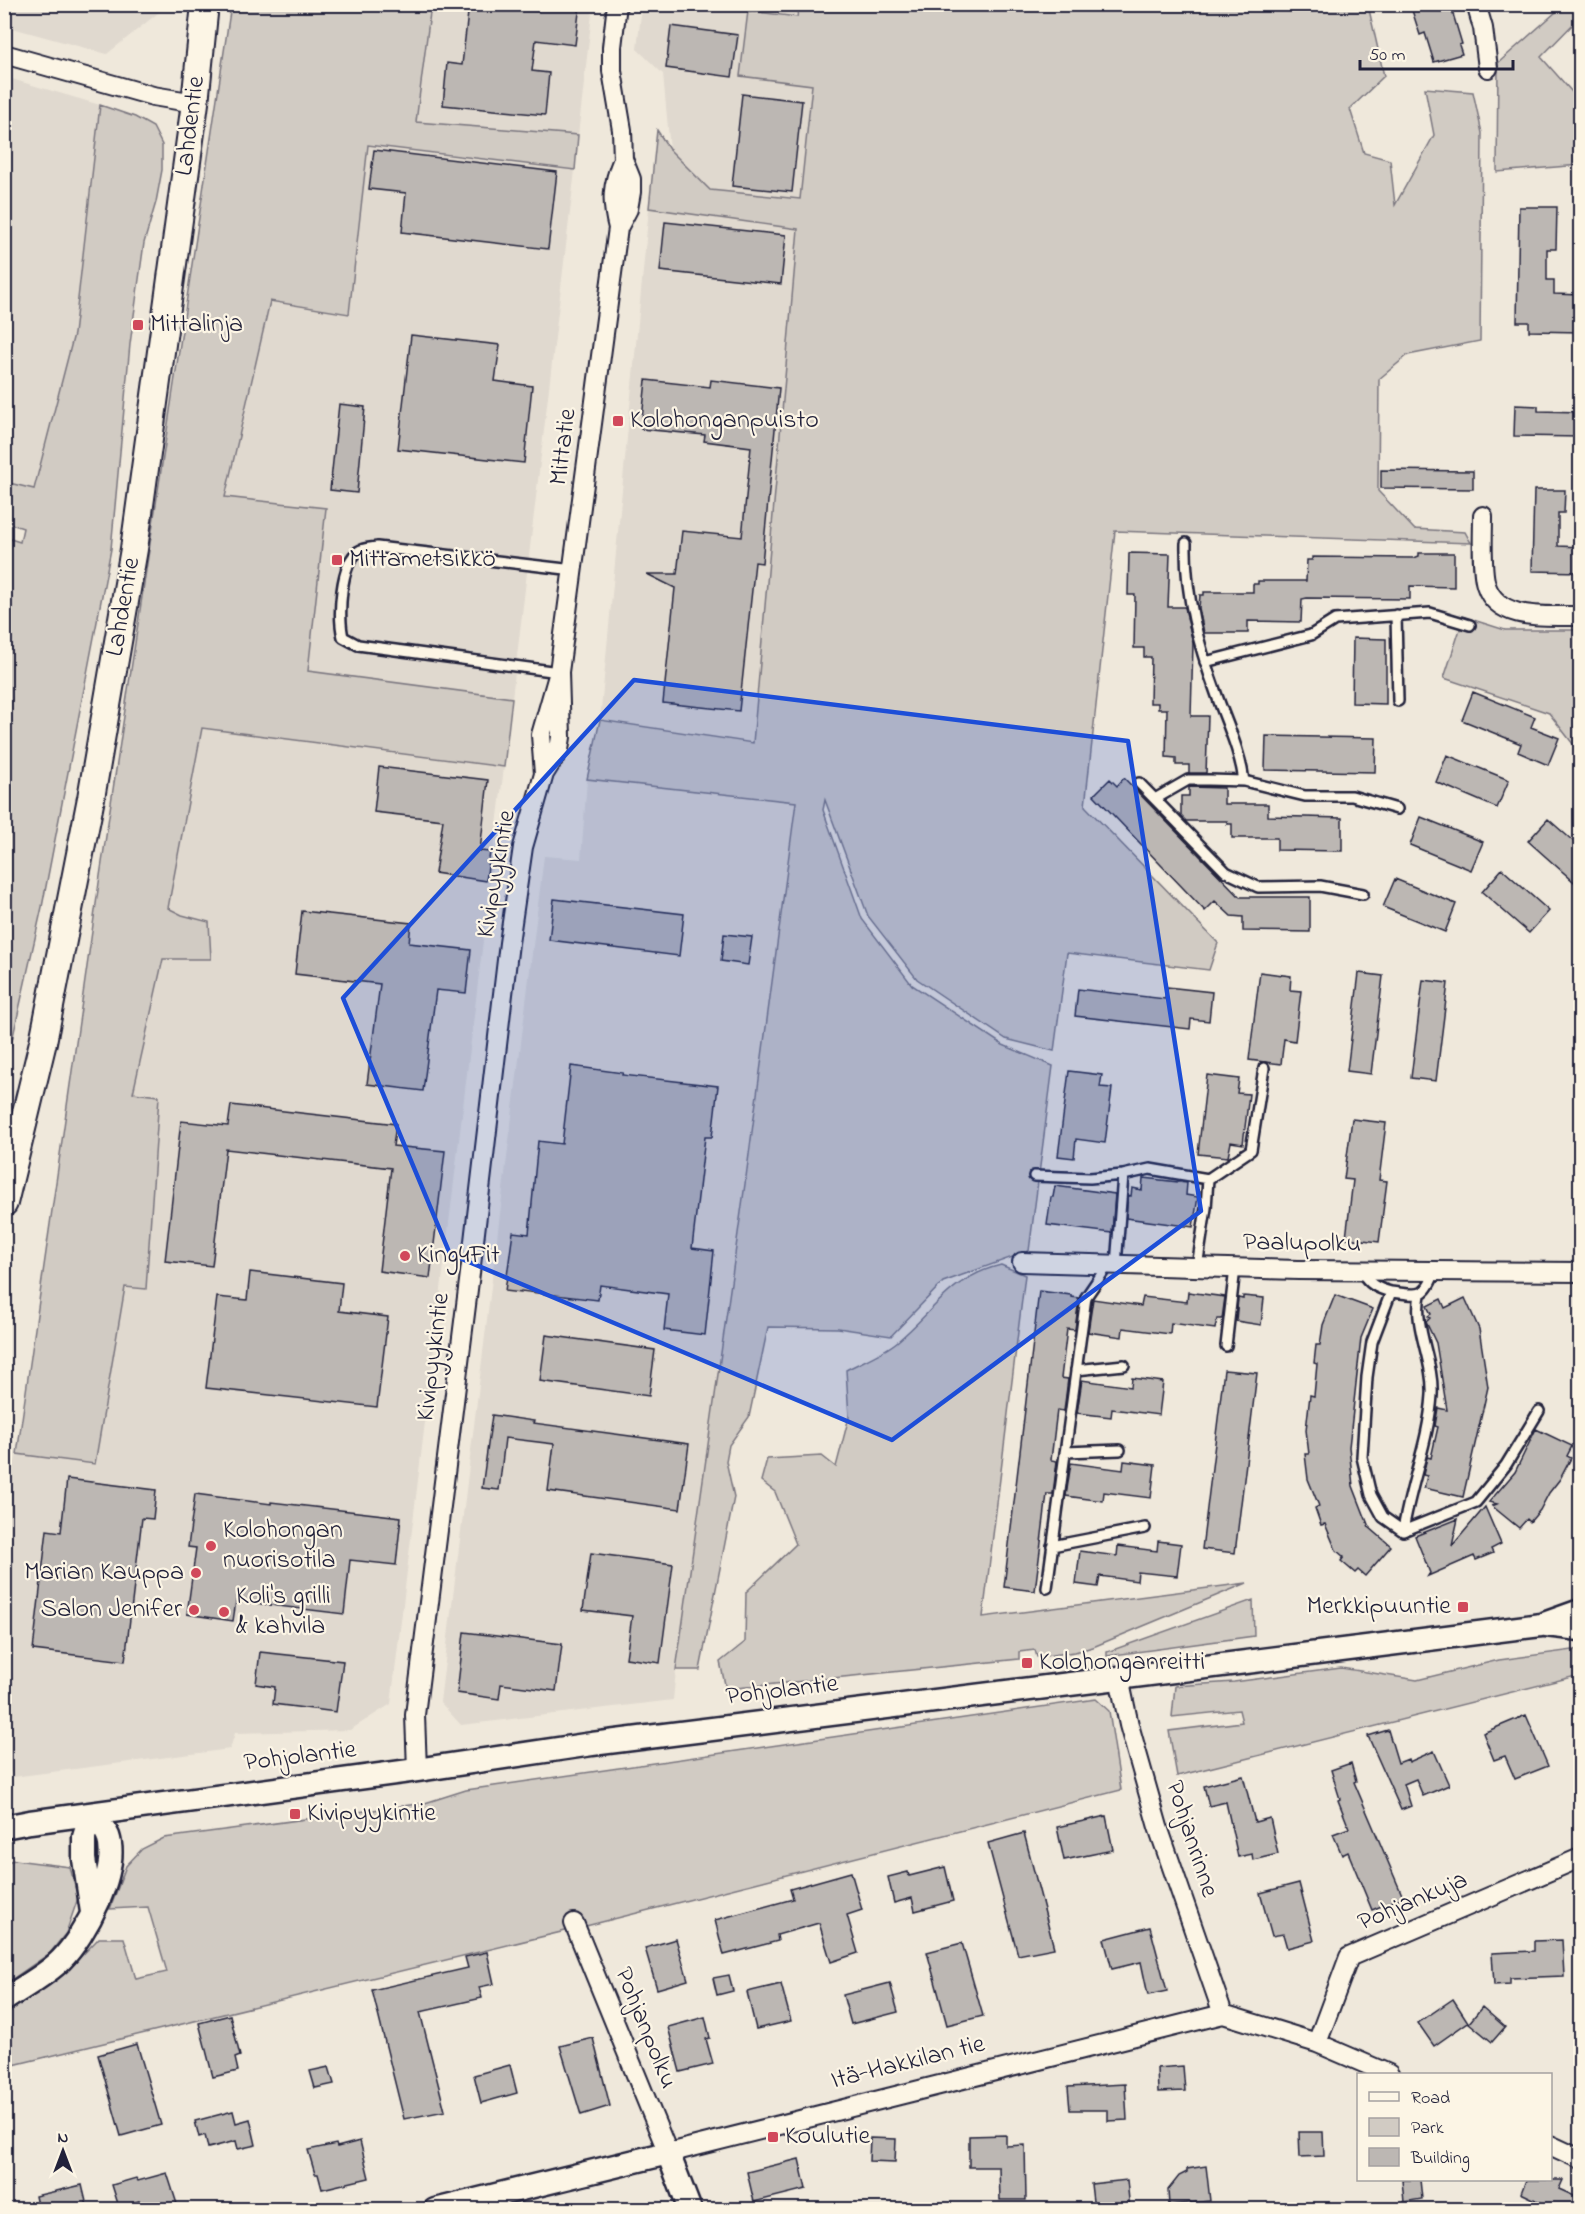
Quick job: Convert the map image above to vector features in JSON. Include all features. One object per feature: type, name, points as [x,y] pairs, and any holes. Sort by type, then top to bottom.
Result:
[{"type":"main road","name":"Lahdentie","points":[[4,1203],[44,1042],[91,798],[134,549],[195,103],[205,4]]},
{"type":"street","name":"Mittatie","points":[[541,735],[559,672],[618,228],[628,209],[631,192],[631,179],[622,159],[622,130],[612,71],[617,4]]},
{"type":"street","points":[[1476,4],[1483,27],[1488,68]]},
{"type":"street","points":[[4,54],[153,96],[195,103]]},
{"type":"street","points":[[1482,516],[1486,583],[1490,595],[1513,611],[1530,615],[1581,616]]},
{"type":"street","name":"Mittatie","points":[[559,672],[561,737]]},
{"type":"street","name":"Kivipyykintie","points":[[541,735],[544,774]]},
{"type":"street","name":"Kivipyykintie","points":[[417,1770],[415,1715],[509,943],[523,847],[544,774],[559,750],[561,737]]},
{"type":"street","name":"Paalupolku","points":[[1022,1262],[1361,1271],[1581,1272]]},
{"type":"street","name":"Pohjolantie","points":[[4,1827],[592,1744],[1541,1625],[1581,1611]]},
{"type":"street","name":"Pohjolantie","points":[[1541,1625],[1581,1629]]},
{"type":"street","name":"Pohjanrinne","points":[[1119,1678],[1129,1725],[1158,1827],[1223,2014]]},
{"type":"street","points":[[4,2000],[59,1962],[83,1932],[92,1912],[84,1859],[84,1837],[91,1814]]},
{"type":"street","name":"Pohjolantie","points":[[4,1821],[30,1822]]},
{"type":"street","name":"Pohjankuja","points":[[1317,2043],[1349,1957],[1581,1858]]},
{"type":"street","name":"Pohjanpolku","points":[[574,1923],[668,2152]]},
{"type":"street","points":[[1223,2014],[1317,2043],[1387,2073]]},
{"type":"street","name":"Itä-Hakkilan tie","points":[[435,2210],[1223,2014]]},
{"type":"street","points":[[1552,2145],[1581,2159]]},
{"type":"street","points":[[668,2152],[690,2210]]},
{"type":"lane","points":[[1186,543],[1186,571],[1190,602],[1205,662],[1236,746],[1244,782]]},
{"type":"lane","points":[[559,672],[358,645],[343,636],[340,625],[342,590],[354,556],[359,551],[377,547],[574,570]]},
{"type":"lane","points":[[1205,662],[1311,635],[1335,620],[1430,613],[1470,625]]},
{"type":"lane","points":[[1396,615],[1398,701]]},
{"type":"lane","points":[[1155,799],[1188,780],[1244,782],[1305,796],[1352,796],[1397,809]]},
{"type":"lane","points":[[1139,783],[1227,872],[1235,877],[1258,887],[1320,886],[1363,894]]},
{"type":"lane","points":[[1034,1176],[1090,1178],[1123,1175],[1150,1169],[1208,1179],[1251,1150],[1264,1068]]},
{"type":"lane","points":[[1047,1588],[1086,1297],[1112,1265],[1123,1175]]},
{"type":"lane","points":[[1197,1267],[1208,1179]]},
{"type":"lane","points":[[1226,1346],[1235,1268]]},
{"type":"lane","points":[[1361,1271],[1368,1282],[1378,1289],[1420,1295],[1429,1289],[1435,1271]]},
{"type":"lane","points":[[1391,1292],[1372,1342],[1367,1377],[1362,1457],[1371,1495],[1383,1517],[1403,1531]]},
{"type":"lane","points":[[1403,1531],[1407,1503],[1429,1417],[1432,1393],[1431,1373],[1417,1308],[1420,1295]]},
{"type":"lane","points":[[1076,1370],[1124,1365]]},
{"type":"lane","points":[[1403,1531],[1476,1502],[1506,1466],[1539,1411]]},
{"type":"lane","points":[[1065,1452],[1120,1450]]},
{"type":"lane","points":[[1052,1546],[1145,1528]]},
{"type":"highlighted area","points":[[634,680],[1128,741],[1201,1211],[892,1440],[450,1254],[343,998]]},
{"type":"shaded area","points":[[4,5],[168,5],[107,54],[5,26]]},
{"type":"shaded area","points":[[431,5],[593,5],[578,135],[416,122]]},
{"type":"shaded area","points":[[642,5],[799,5],[797,17],[741,75],[812,85],[800,200],[709,190],[670,150],[663,74],[637,49]]},
{"type":"shaded area","points":[[5,77],[100,105],[74,334],[33,489],[5,482]]},
{"type":"shaded area","points":[[367,144],[575,170],[512,698],[307,672],[326,508],[225,497],[270,300],[349,313]]},
{"type":"shaded area","points":[[649,208],[798,228],[753,744],[600,720]]},
{"type":"shaded area","points":[[202,728],[504,767],[391,1704],[350,1730],[235,1733],[230,1749],[13,1777],[5,1762],[4,1507],[17,1454],[95,1464],[125,1287],[146,1289],[159,1097],[133,1093]]},
{"type":"shaded area","points":[[587,779],[796,802],[673,1700],[461,1725],[440,1702],[544,856],[581,859]]},
{"type":"green space","points":[[799,4],[1368,5],[1384,76],[1350,109],[1364,153],[1390,160],[1395,205],[1434,135],[1425,88],[1473,92],[1482,133],[1480,341],[1408,355],[1379,379],[1378,491],[1414,529],[1465,532],[1471,543],[1115,531],[1085,806],[1218,943],[1209,970],[1067,953],[1054,1051],[1006,1039],[917,979],[868,916],[825,800],[823,810],[862,919],[912,985],[1003,1045],[1053,1066],[1029,1251],[943,1282],[891,1336],[838,1328],[768,1327],[749,1417],[729,1445],[726,1461],[734,1497],[700,1670],[676,1670],[746,1177],[796,802],[587,779],[600,720],[753,743],[798,229],[649,208],[657,130],[670,150],[710,190],[800,199],[812,85],[740,76],[748,11],[797,17]]},
{"type":"green space","points":[[231,5],[431,5],[416,122],[578,135],[575,170],[368,145],[349,314],[270,301],[225,497],[326,508],[308,671],[512,698],[504,767],[202,728],[168,908],[182,915],[209,922],[211,959],[163,959],[133,1093],[159,1096],[146,1289],[125,1287],[95,1464],[17,1454],[100,876]]},
{"type":"green space","points":[[1564,5],[1580,5],[1580,17],[1541,57],[1580,101],[1580,165],[1497,172],[1498,63]]},
{"type":"green space","points":[[100,105],[135,117],[153,127],[162,145],[162,170],[156,202],[144,243],[130,344],[111,549],[42,907],[5,1072],[4,537],[20,542],[23,528],[5,522],[5,482],[34,489],[74,334]]},
{"type":"green space","points":[[1464,617],[1505,630],[1580,630],[1580,753],[1549,713],[1444,678]]},
{"type":"green space","points":[[1001,1265],[1025,1275],[983,1617],[1247,1583],[1093,1647],[1075,1652],[1037,1657],[1035,1650],[1019,1652],[1019,1659],[726,1689],[720,1662],[745,1642],[746,1592],[796,1544],[775,1492],[761,1481],[767,1459],[822,1456],[836,1467],[849,1417],[846,1370],[892,1345],[956,1286],[984,1270]]},
{"type":"green space","points":[[1253,1600],[1254,1636],[1107,1656],[1107,1652]]},
{"type":"green space","points":[[1580,1649],[1580,1675],[1177,1776],[1169,1731],[1242,1722],[1239,1710],[1172,1717],[1175,1686],[1234,1682],[1341,1668],[1417,1680],[1499,1660]]},
{"type":"green space","points":[[1096,1699],[1109,1711],[1121,1790],[586,1926],[5,2067],[4,2014],[67,1971],[99,1938],[124,1938],[136,1979],[167,1972],[148,1907],[110,1909],[126,1866],[142,1849],[164,1838],[425,1803],[466,1790]]},
{"type":"green space","points":[[15,1860],[70,1867],[78,1898],[66,1933],[50,1953],[5,1984],[5,1862]]},
{"type":"building","points":[[469,4],[538,11],[539,4],[580,4],[575,45],[536,40],[532,71],[549,73],[545,115],[443,105],[447,63],[462,65]]},
{"type":"building","points":[[1410,4],[1450,4],[1462,44],[1459,45],[1462,54],[1434,62],[1425,33],[1420,35]]},
{"type":"building","points":[[671,26],[738,35],[732,77],[666,68]]},
{"type":"building","points":[[742,94],[802,101],[792,192],[732,186]]},
{"type":"building","points":[[374,150],[557,172],[548,249],[402,232],[406,193],[369,189]]},
{"type":"building","points":[[1519,207],[1557,207],[1556,249],[1547,249],[1547,280],[1554,280],[1554,294],[1581,295],[1581,332],[1529,331],[1529,322],[1517,322]]},
{"type":"building","points":[[665,222],[786,235],[781,284],[660,271]]},
{"type":"building","points":[[411,335],[500,345],[495,381],[532,386],[524,463],[398,449]]},
{"type":"building","points":[[646,380],[710,387],[711,380],[779,388],[762,563],[755,562],[739,711],[663,703],[675,588],[647,574],[677,574],[682,531],[742,537],[751,447],[704,441],[705,435],[641,429]]},
{"type":"building","points":[[339,404],[365,407],[357,493],[330,490]]},
{"type":"building","points":[[1515,405],[1538,406],[1538,411],[1581,412],[1581,437],[1514,436]]},
{"type":"building","points":[[1381,470],[1473,471],[1473,489],[1381,488]]},
{"type":"building","points":[[1534,490],[1565,490],[1564,513],[1558,513],[1558,546],[1581,547],[1581,572],[1532,571]]},
{"type":"building","points":[[1129,553],[1170,554],[1168,607],[1185,607],[1193,643],[1191,716],[1208,716],[1206,773],[1189,773],[1189,765],[1176,765],[1176,758],[1166,757],[1167,709],[1158,709],[1158,703],[1150,703],[1151,657],[1144,657],[1144,648],[1134,648],[1135,595],[1128,595]]},
{"type":"building","points":[[1419,553],[1454,553],[1454,587],[1410,586],[1410,599],[1307,598],[1302,599],[1301,622],[1248,621],[1248,633],[1204,633],[1199,608],[1200,595],[1204,595],[1204,592],[1253,592],[1253,584],[1258,584],[1258,581],[1306,581],[1307,560],[1312,560],[1312,557],[1414,558],[1419,556]]},
{"type":"building","points":[[1353,638],[1386,639],[1386,704],[1352,703]]},
{"type":"building","points":[[1473,692],[1535,717],[1531,727],[1559,738],[1548,765],[1518,752],[1521,744],[1462,720]]},
{"type":"building","points":[[1266,736],[1376,738],[1375,772],[1265,770]]},
{"type":"building","points":[[1447,755],[1509,780],[1497,808],[1436,782]]},
{"type":"building","points":[[379,767],[488,780],[480,851],[490,852],[486,881],[435,873],[443,820],[374,812]]},
{"type":"building","points":[[1124,778],[1240,897],[1310,897],[1310,932],[1243,931],[1243,917],[1231,916],[1215,901],[1205,911],[1094,795],[1110,779],[1117,786]]},
{"type":"building","points":[[1189,787],[1224,788],[1224,804],[1268,804],[1268,816],[1342,818],[1342,851],[1277,850],[1277,838],[1232,838],[1232,824],[1227,824],[1227,821],[1186,821],[1181,816],[1181,796],[1189,796]]},
{"type":"building","points":[[1421,817],[1483,842],[1471,870],[1410,845]]},
{"type":"building","points":[[1548,819],[1581,848],[1581,888],[1528,841]]},
{"type":"building","points":[[1502,869],[1549,911],[1529,933],[1482,892]]},
{"type":"building","points":[[1395,879],[1456,904],[1445,932],[1383,907]]},
{"type":"building","points":[[554,899],[684,914],[679,956],[549,940]]},
{"type":"building","points":[[302,911],[411,923],[409,943],[471,950],[466,993],[436,990],[423,1091],[367,1084],[380,984],[295,974]]},
{"type":"building","points":[[724,934],[752,937],[748,965],[721,961]]},
{"type":"building","points":[[1260,972],[1291,976],[1290,990],[1301,991],[1295,1041],[1284,1039],[1281,1064],[1249,1060]]},
{"type":"building","points":[[1359,973],[1383,976],[1371,1074],[1347,1071]]},
{"type":"building","points":[[1423,980],[1448,983],[1436,1081],[1411,1078]]},
{"type":"building","points":[[1167,987],[1212,992],[1209,1021],[1191,1019],[1190,1029],[1075,1016],[1078,989],[1165,999]]},
{"type":"building","points":[[571,1066],[623,1073],[622,1075],[718,1086],[712,1137],[705,1137],[692,1248],[714,1251],[705,1335],[664,1330],[668,1294],[600,1285],[598,1300],[505,1291],[513,1232],[529,1234],[538,1141],[562,1144]]},
{"type":"building","points":[[1069,1071],[1102,1075],[1100,1087],[1112,1088],[1105,1143],[1076,1139],[1074,1158],[1058,1156]]},
{"type":"building","points":[[1207,1075],[1239,1079],[1237,1093],[1249,1094],[1243,1144],[1231,1142],[1228,1157],[1198,1154]]},
{"type":"building","points":[[231,1105],[396,1124],[393,1146],[445,1151],[430,1278],[379,1271],[391,1168],[226,1149],[212,1266],[165,1261],[181,1121],[228,1126]]},
{"type":"building","points":[[1352,1119],[1386,1123],[1379,1180],[1387,1181],[1379,1242],[1346,1238],[1353,1180],[1344,1179]]},
{"type":"building","points":[[1143,1178],[1187,1183],[1186,1195],[1198,1197],[1193,1227],[1126,1218],[1128,1195],[1131,1196],[1132,1188],[1142,1190]]},
{"type":"building","points":[[1055,1186],[1115,1194],[1112,1233],[1047,1225]]},
{"type":"building","points":[[250,1272],[342,1283],[339,1311],[388,1317],[377,1407],[206,1388],[217,1297],[247,1300]]},
{"type":"building","points":[[1039,1291],[1079,1298],[1075,1330],[1067,1329],[1061,1378],[1068,1379],[1064,1411],[1057,1410],[1051,1460],[1057,1461],[1053,1494],[1047,1494],[1035,1591],[1004,1587]]},
{"type":"building","points":[[1188,1292],[1225,1297],[1222,1319],[1217,1319],[1215,1329],[1171,1323],[1170,1334],[1123,1328],[1122,1337],[1088,1332],[1093,1299],[1141,1306],[1143,1297],[1187,1302]]},
{"type":"building","points":[[1335,1295],[1373,1309],[1361,1338],[1349,1447],[1353,1486],[1369,1527],[1391,1546],[1365,1576],[1358,1570],[1355,1573],[1341,1561],[1344,1557],[1336,1550],[1325,1524],[1321,1525],[1315,1508],[1319,1506],[1308,1479],[1305,1454],[1309,1454],[1306,1430],[1310,1395],[1314,1396],[1316,1345],[1320,1345],[1323,1325]]},
{"type":"building","points":[[1243,1296],[1264,1298],[1261,1325],[1236,1321],[1238,1298],[1243,1299]]},
{"type":"building","points":[[1465,1298],[1479,1329],[1488,1387],[1463,1497],[1424,1488],[1427,1476],[1423,1475],[1427,1457],[1431,1458],[1438,1427],[1435,1426],[1438,1408],[1447,1410],[1436,1343],[1426,1322],[1431,1314],[1427,1306],[1441,1299],[1445,1308]]},
{"type":"building","points":[[546,1335],[655,1350],[649,1396],[540,1381]]},
{"type":"building","points":[[1224,1370],[1257,1373],[1235,1553],[1202,1549]]},
{"type":"building","points":[[1132,1378],[1163,1382],[1159,1415],[1112,1409],[1111,1417],[1077,1413],[1082,1380],[1131,1387]]},
{"type":"building","points":[[492,1415],[534,1421],[533,1423],[689,1444],[680,1509],[548,1491],[554,1444],[505,1438],[499,1490],[482,1488]]},
{"type":"building","points":[[1536,1429],[1572,1446],[1567,1456],[1571,1458],[1540,1510],[1530,1522],[1527,1519],[1519,1528],[1492,1506],[1497,1504],[1489,1502],[1515,1472]]},
{"type":"building","points":[[1124,1461],[1155,1465],[1151,1498],[1104,1492],[1103,1501],[1066,1496],[1071,1463],[1123,1470]]},
{"type":"building","points":[[67,1479],[156,1490],[153,1519],[142,1518],[125,1661],[33,1650],[47,1530],[61,1532]]},
{"type":"building","points":[[195,1494],[401,1517],[396,1565],[350,1560],[344,1614],[236,1601],[233,1621],[187,1614],[196,1548],[188,1547]]},
{"type":"building","points":[[1485,1507],[1501,1544],[1491,1549],[1493,1553],[1476,1560],[1474,1556],[1428,1576],[1430,1573],[1415,1536],[1458,1519],[1452,1546]]},
{"type":"building","points":[[1158,1541],[1181,1544],[1177,1576],[1138,1572],[1137,1581],[1100,1576],[1098,1587],[1076,1584],[1080,1551],[1117,1556],[1118,1546],[1157,1551]]},
{"type":"building","points":[[591,1553],[673,1564],[660,1663],[626,1658],[632,1616],[583,1610]]},
{"type":"building","points":[[464,1632],[562,1644],[556,1691],[501,1684],[499,1699],[457,1693]]},
{"type":"building","points":[[260,1652],[343,1661],[336,1712],[273,1704],[275,1687],[256,1684]]},
{"type":"building","points":[[1526,1715],[1548,1766],[1515,1779],[1505,1756],[1494,1760],[1483,1733]]},
{"type":"building","points":[[1388,1730],[1398,1763],[1408,1759],[1409,1762],[1434,1751],[1449,1785],[1423,1796],[1416,1779],[1404,1784],[1411,1806],[1401,1810],[1368,1736]]},
{"type":"building","points":[[1351,1763],[1356,1781],[1354,1782],[1403,1897],[1372,1910],[1348,1852],[1342,1855],[1333,1834],[1349,1828],[1338,1800],[1340,1799],[1331,1770]]},
{"type":"building","points":[[1243,1776],[1255,1822],[1270,1818],[1278,1854],[1253,1860],[1252,1854],[1238,1857],[1226,1802],[1209,1806],[1204,1786]]},
{"type":"building","points":[[1106,1816],[1113,1850],[1064,1860],[1057,1827]]},
{"type":"building","points":[[1024,1833],[1054,1948],[1018,1955],[988,1843]]},
{"type":"building","points":[[945,1867],[953,1901],[915,1911],[912,1898],[894,1903],[888,1877],[908,1872],[909,1876]]},
{"type":"building","points":[[851,1872],[862,1910],[847,1915],[858,1953],[831,1962],[819,1923],[777,1935],[778,1941],[724,1955],[715,1920],[793,1899],[790,1889]]},
{"type":"building","points":[[1299,1883],[1314,1941],[1287,1948],[1283,1934],[1272,1936],[1260,1893]]},
{"type":"building","points":[[1150,1927],[1167,1991],[1148,1995],[1141,1962],[1112,1969],[1104,1939]]},
{"type":"building","points":[[676,1939],[688,1980],[657,1989],[645,1948]]},
{"type":"building","points":[[1562,1940],[1564,1976],[1510,1978],[1510,1984],[1494,1985],[1492,1953],[1534,1951],[1534,1941]]},
{"type":"building","points":[[962,1943],[983,2016],[947,2025],[927,1952]]},
{"type":"building","points":[[487,1952],[494,1984],[479,1987],[482,1998],[420,2012],[445,2111],[404,2119],[372,1990],[468,1968],[465,1957]]},
{"type":"building","points":[[729,1975],[733,1991],[717,1995],[713,1978]]},
{"type":"building","points":[[890,1983],[898,2012],[851,2024],[843,1995]]},
{"type":"building","points":[[781,1984],[791,2021],[756,2029],[747,1992]]},
{"type":"building","points":[[1453,1999],[1468,2022],[1434,2046],[1418,2023]]},
{"type":"building","points":[[1482,2007],[1505,2027],[1492,2042],[1469,2023]]},
{"type":"building","points":[[230,2015],[240,2056],[235,2058],[238,2071],[213,2077],[199,2023]]},
{"type":"building","points":[[705,2017],[710,2038],[706,2039],[713,2064],[680,2072],[668,2027]]},
{"type":"building","points":[[593,2038],[610,2106],[581,2115],[560,2046]]},
{"type":"building","points":[[137,2044],[161,2125],[121,2136],[98,2055]]},
{"type":"building","points":[[510,2065],[517,2093],[481,2103],[474,2075]]},
{"type":"building","points":[[1183,2066],[1185,2091],[1158,2092],[1157,2068]]},
{"type":"building","points":[[329,2067],[334,2084],[315,2088],[310,2071]]},
{"type":"building","points":[[1125,2084],[1127,2120],[1108,2121],[1108,2110],[1070,2110],[1068,2087]]},
{"type":"building","points":[[233,2111],[236,2123],[250,2119],[256,2145],[238,2149],[236,2141],[208,2148],[205,2135],[199,2137],[195,2121]]},
{"type":"building","points":[[1299,2132],[1323,2132],[1324,2156],[1300,2157]]},
{"type":"building","points":[[1006,2135],[1006,2146],[1025,2145],[1026,2200],[1000,2200],[999,2167],[969,2167],[969,2136]]},
{"type":"building","points":[[870,2138],[896,2139],[895,2162],[869,2161]]},
{"type":"building","points":[[360,2141],[369,2178],[322,2189],[308,2150],[336,2144],[337,2147]]},
{"type":"building","points":[[799,2159],[806,2189],[754,2202],[747,2172]]},
{"type":"building","points":[[1206,2166],[1210,2201],[1169,2205],[1168,2190],[1179,2176],[1187,2172],[1187,2169]]},
{"type":"building","points":[[167,2173],[177,2204],[159,2210],[142,2210],[139,2201],[119,2207],[112,2185]]},
{"type":"building","points":[[1127,2180],[1130,2210],[1094,2210],[1091,2184]]},
{"type":"building","points":[[1563,2180],[1559,2189],[1581,2199],[1581,2210],[1557,2210],[1521,2193],[1526,2181]]},
{"type":"building","points":[[1402,2181],[1420,2181],[1422,2199],[1404,2202]]},
{"type":"building","points":[[82,2185],[87,2206],[81,2207],[82,2210],[38,2210],[35,2196]]},
{"type":"place","name":"Mittalinja","points":[[138,325]]},
{"type":"place","name":"Kolohonganpuisto","points":[[618,421]]},
{"type":"place","name":"Mittametsikkö","points":[[337,560]]},
{"type":"place","name":"King4Fit","points":[[405,1256]]},
{"type":"place","name":"Kolohongan nuorisotila","points":[[211,1546]]},
{"type":"place","name":"Marian Kauppa","points":[[196,1573]]},
{"type":"place","name":"Merkkipuuntie","points":[[1463,1607]]},
{"type":"place","name":"Salon Jenifer","points":[[194,1610]]},
{"type":"place","name":"Koli's grilli & kahvila","points":[[224,1612]]},
{"type":"place","name":"Kolohonganreitti","points":[[1027,1663]]},
{"type":"place","name":"Kivipyykintie","points":[[295,1814]]},
{"type":"place","name":"Koulutie","points":[[773,2137]]}]
